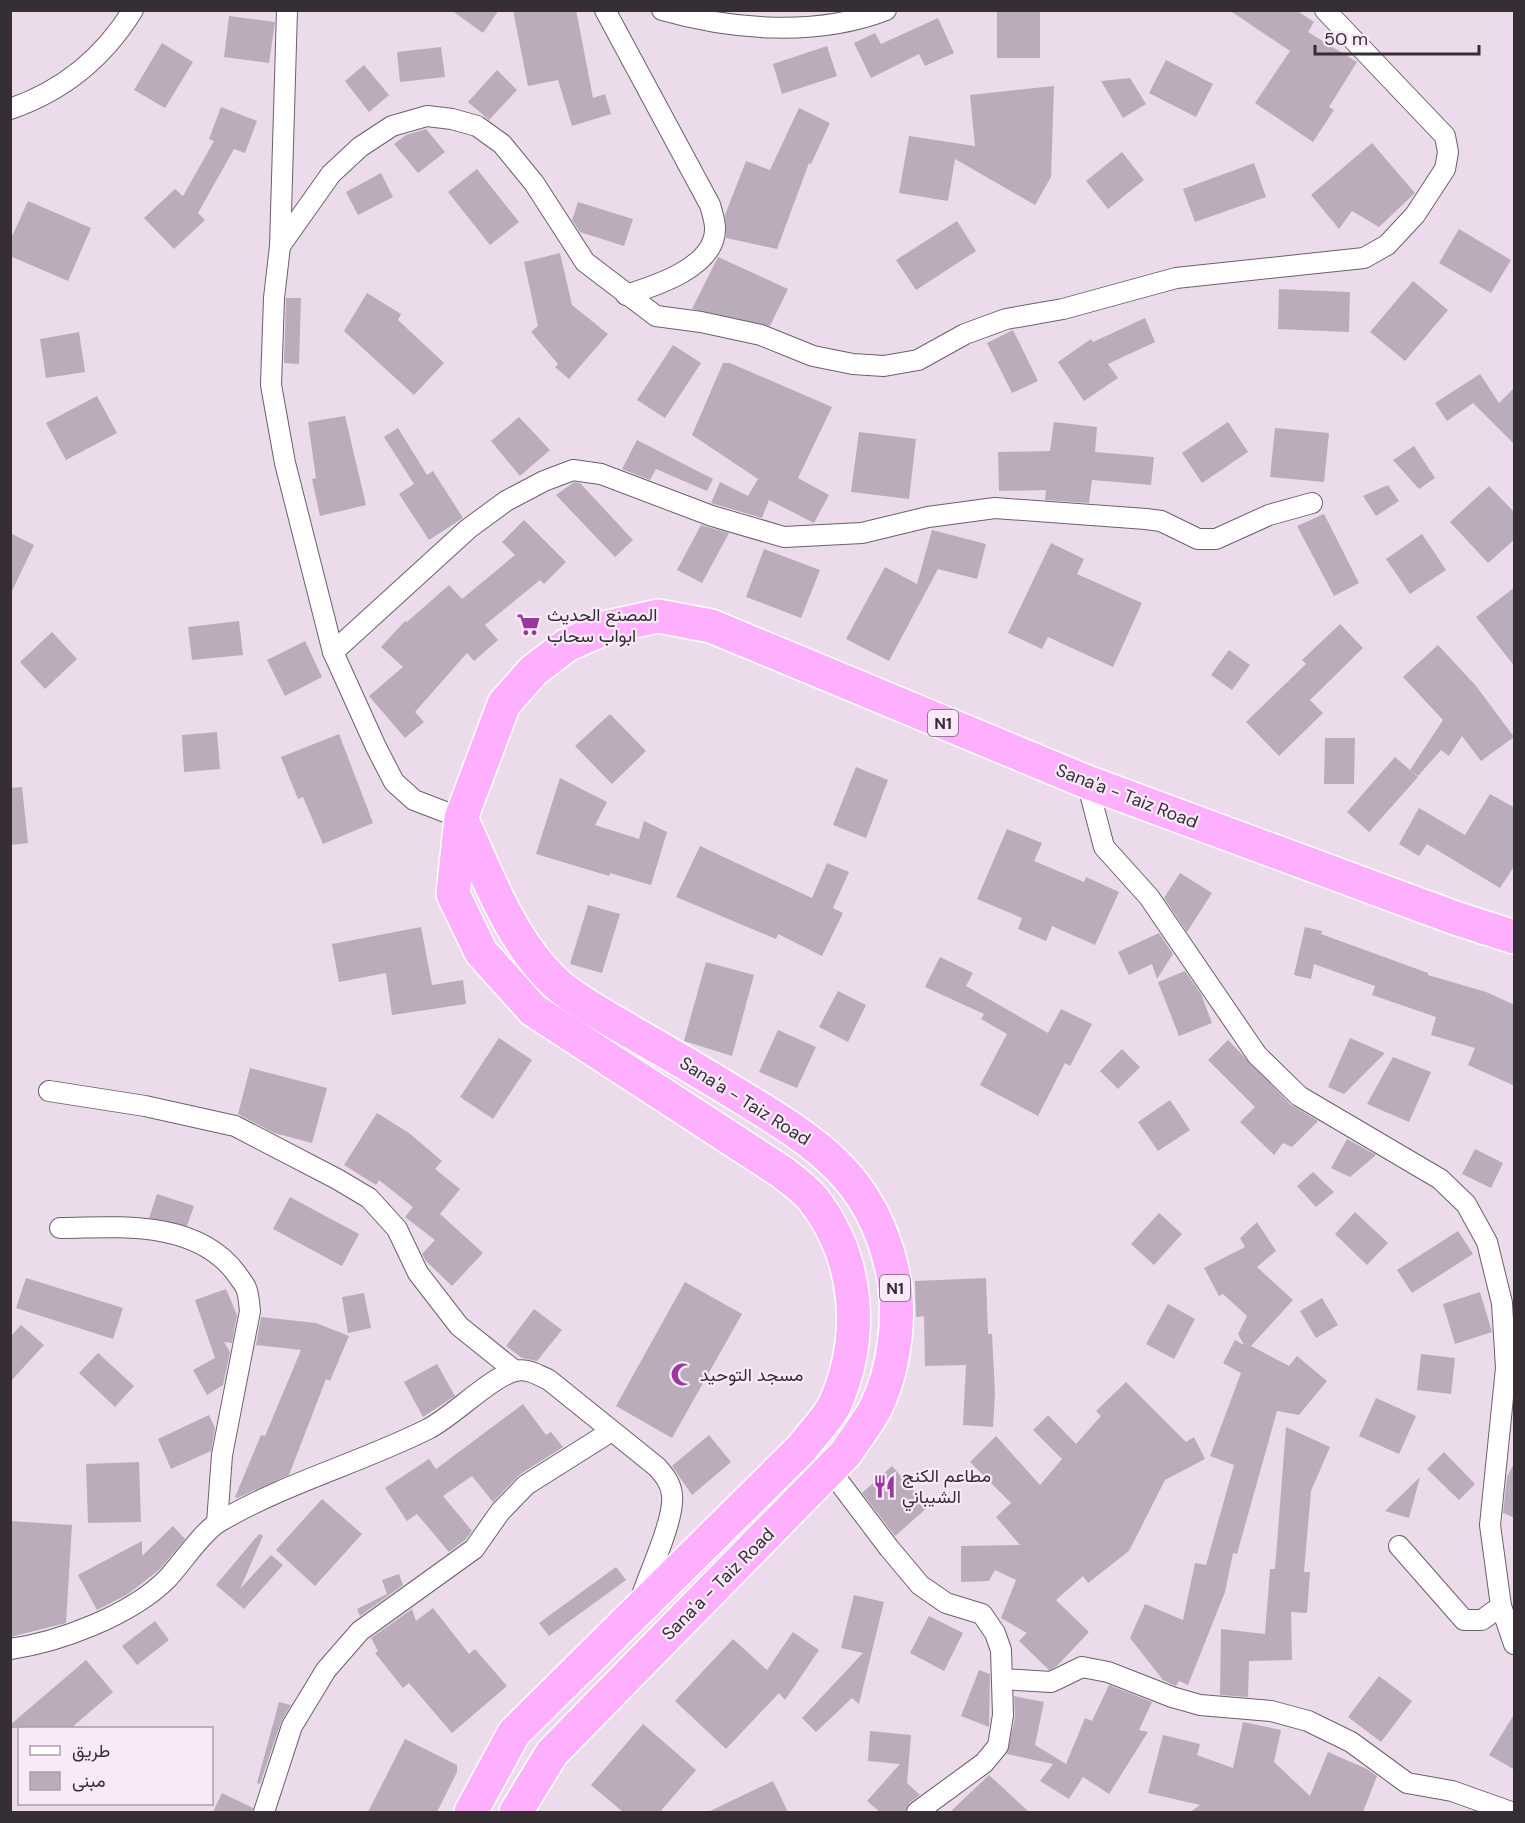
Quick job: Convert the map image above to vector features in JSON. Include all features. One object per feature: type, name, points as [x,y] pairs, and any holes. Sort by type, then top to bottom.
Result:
[{"type":"highway","name":"Sana'a - Taiz Road","points":[[471,1812],[514,1733],[802,1448],[835,1405],[853,1347],[855,1296],[834,1231],[812,1198],[782,1172],[533,1010],[482,952],[453,894],[461,818],[504,704],[534,670],[567,645],[608,627],[658,616],[711,626],[1087,782],[1455,918],[1515,937]]},
{"type":"highway","name":"Sana'a - Taiz Road","points":[[461,818],[518,937],[557,984],[600,1014],[805,1136],[846,1173],[867,1203],[887,1248],[895,1281],[897,1320],[886,1380],[874,1411],[846,1453],[552,1753],[516,1812]]},
{"type":"street","points":[[10,109],[66,82],[98,58],[133,10]]},
{"type":"street","points":[[287,10],[280,246],[274,298],[271,385],[285,463],[333,652],[394,782],[414,800],[461,818]]},
{"type":"street","points":[[605,10],[710,205],[716,230],[708,250],[687,270],[663,284],[626,295]]},
{"type":"street","points":[[662,10],[742,25],[784,28],[834,24],[886,10]]},
{"type":"street","points":[[280,246],[331,174],[360,147],[392,126],[427,116],[452,118],[477,126],[502,144],[534,183],[585,262],[656,316],[701,322],[761,335],[813,356],[884,366],[918,360],[965,334],[1005,319],[1063,309],[1176,278],[1364,258],[1387,245],[1414,215],[1445,169],[1448,152],[1445,136],[1325,10]]},
{"type":"street","points":[[333,652],[468,529],[506,501],[544,481],[573,470],[601,474],[712,516],[784,537],[862,533],[928,516],[995,508],[1161,521],[1198,539],[1216,539],[1269,515],[1312,503]]},
{"type":"street","points":[[1087,782],[1104,847],[1149,897],[1257,1055],[1299,1096],[1440,1179],[1466,1204],[1487,1242],[1502,1303],[1509,1398],[1490,1525],[1501,1606],[1515,1644]]},
{"type":"street","points":[[49,1091],[145,1106],[235,1126],[369,1198],[397,1229],[418,1273],[459,1326],[515,1371]]},
{"type":"street","points":[[60,1228],[132,1227],[184,1236],[209,1247],[230,1266],[246,1288],[250,1311],[222,1455],[217,1523]]},
{"type":"street","points":[[10,1649],[66,1636],[135,1602],[164,1581],[217,1523],[325,1471],[429,1428],[500,1379],[515,1371],[529,1370],[549,1380],[610,1432],[657,1467],[668,1480],[672,1496],[668,1521],[638,1609]]},
{"type":"street","points":[[264,1812],[292,1726],[326,1670],[360,1631],[474,1550],[501,1512],[526,1485],[610,1432]]},
{"type":"street","points":[[830,1470],[920,1585],[946,1603],[982,1614],[995,1633],[1001,1650],[1003,1715],[998,1746],[984,1763],[917,1812]]},
{"type":"street","points":[[1399,1546],[1464,1620],[1482,1620],[1501,1606]]},
{"type":"street","points":[[1002,1679],[1051,1682],[1082,1667],[1108,1672],[1172,1697],[1200,1705],[1271,1711],[1308,1721],[1351,1742],[1407,1783],[1452,1791],[1511,1812]]},
{"type":"building","points":[[451,10],[499,10],[483,33]]},
{"type":"building","points":[[513,10],[576,10],[593,98],[605,94],[611,114],[572,126],[558,80],[528,86]]},
{"type":"building","points":[[997,10],[1040,10],[1040,58],[997,58]]},
{"type":"building","points":[[1229,10],[1296,10],[1314,22],[1308,32],[1357,62],[1329,107],[1334,110],[1313,142],[1255,103],[1290,51]]},
{"type":"building","points":[[229,16],[275,22],[269,63],[224,57]]},
{"type":"building","points":[[938,18],[954,53],[925,66],[919,54],[871,78],[854,43],[875,33],[881,44]]},
{"type":"building","points":[[162,43],[193,62],[165,108],[134,90]]},
{"type":"building","points":[[827,46],[837,76],[782,94],[773,64]]},
{"type":"building","points":[[441,47],[445,77],[400,82],[397,52]]},
{"type":"building","points":[[1166,60],[1213,84],[1196,117],[1149,93]]},
{"type":"building","points":[[364,65],[389,95],[369,112],[345,81]]},
{"type":"building","points":[[497,70],[517,90],[489,120],[468,102]]},
{"type":"building","points":[[1130,78],[1146,104],[1123,118],[1101,81]]},
{"type":"building","points":[[1054,86],[1051,177],[1035,205],[955,159],[948,201],[899,193],[909,136],[975,146],[970,95]]},
{"type":"building","points":[[221,107],[257,121],[245,153],[234,149],[198,213],[205,220],[174,249],[144,218],[175,189],[183,196],[214,141],[209,139]]},
{"type":"building","points":[[799,108],[830,123],[811,164],[809,163],[777,249],[726,238],[725,215],[746,161],[770,170]]},
{"type":"building","points":[[426,129],[445,152],[418,173],[394,144],[406,135]]},
{"type":"building","points":[[1372,143],[1415,193],[1379,227],[1352,211],[1339,229],[1311,195]]},
{"type":"building","points":[[1122,152],[1144,180],[1108,209],[1086,181]]},
{"type":"building","points":[[1254,163],[1266,197],[1195,222],[1183,189]]},
{"type":"building","points":[[477,169],[519,222],[490,245],[448,192]]},
{"type":"building","points":[[381,173],[393,197],[358,215],[346,192]]},
{"type":"building","points":[[28,201],[91,228],[68,281],[10,256],[10,241]]},
{"type":"building","points":[[578,202],[633,219],[624,246],[580,232],[572,220]]},
{"type":"building","points":[[957,221],[976,251],[916,290],[896,260]]},
{"type":"building","points":[[1459,229],[1511,260],[1491,293],[1439,263]]},
{"type":"building","points":[[560,253],[572,305],[608,334],[569,379],[555,367],[558,364],[531,332],[538,326],[524,262]]},
{"type":"building","points":[[718,257],[788,289],[770,326],[692,309]]},
{"type":"building","points":[[1413,281],[1448,310],[1405,361],[1370,332]]},
{"type":"building","points":[[1279,289],[1350,292],[1349,332],[1278,329]]},
{"type":"building","points":[[367,293],[401,314],[398,320],[444,363],[414,395],[344,331]]},
{"type":"building","points":[[286,298],[301,298],[299,364],[284,363]]},
{"type":"building","points":[[1145,318],[1155,342],[1108,364],[1118,378],[1084,401],[1058,362],[1091,339],[1093,342]]},
{"type":"building","points":[[1013,330],[1038,381],[1012,393],[987,343]]},
{"type":"building","points":[[79,332],[85,372],[46,378],[40,339]]},
{"type":"building","points":[[673,345],[701,363],[665,418],[637,400]]},
{"type":"building","points":[[723,363],[730,363],[832,407],[798,478],[829,495],[814,523],[769,500],[762,518],[711,503],[720,482],[748,496],[758,479],[692,435]]},
{"type":"building","points":[[1480,374],[1499,403],[1515,387],[1515,445],[1473,403],[1447,421],[1435,403]]},
{"type":"building","points":[[97,396],[117,433],[66,460],[46,423]]},
{"type":"building","points":[[345,416],[366,505],[320,516],[312,479],[316,478],[308,422]]},
{"type":"building","points":[[519,417],[550,450],[520,476],[491,441]]},
{"type":"building","points":[[1054,422],[1097,427],[1095,452],[1154,457],[1151,485],[1092,480],[1089,503],[1045,500],[1046,490],[999,491],[998,452],[1050,451]]},
{"type":"building","points":[[1228,422],[1248,452],[1202,483],[1182,453]]},
{"type":"building","points":[[398,428],[427,475],[433,471],[463,518],[429,540],[399,494],[414,484],[384,437]]},
{"type":"building","points":[[1275,428],[1329,433],[1324,482],[1270,477]]},
{"type":"building","points":[[859,432],[916,439],[909,499],[851,492]]},
{"type":"building","points":[[637,440],[713,479],[707,491],[656,469],[650,480],[622,469]]},
{"type":"building","points":[[1414,446],[1435,478],[1419,489],[1393,460]]},
{"type":"building","points":[[574,482],[580,483],[633,540],[615,557],[556,495]]},
{"type":"building","points":[[1388,485],[1399,501],[1376,516],[1363,496]]},
{"type":"building","points":[[1489,486],[1515,513],[1515,539],[1488,563],[1450,522]]},
{"type":"building","points":[[1324,514],[1359,583],[1334,596],[1297,526]]},
{"type":"building","points":[[524,520],[566,562],[544,584],[540,580],[485,625],[498,640],[474,661],[467,653],[415,712],[424,722],[405,738],[369,696],[403,667],[381,647],[405,621],[407,622],[449,585],[462,599],[515,555],[502,542]]},
{"type":"building","points":[[701,525],[729,533],[702,583],[677,570]]},
{"type":"building","points":[[932,530],[986,544],[977,579],[938,569],[889,661],[846,639],[885,567],[917,584]]},
{"type":"building","points":[[10,533],[34,545],[10,595]]},
{"type":"building","points":[[1422,534],[1446,570],[1410,594],[1386,559]]},
{"type":"building","points":[[1051,543],[1084,559],[1077,574],[1142,603],[1113,667],[1048,637],[1042,649],[1008,633]]},
{"type":"building","points":[[764,549],[820,570],[801,618],[746,597]]},
{"type":"building","points":[[1515,587],[1515,667],[1476,617]]},
{"type":"building","points":[[239,621],[243,655],[192,660],[188,627]]},
{"type":"building","points":[[1340,624],[1363,648],[1310,700],[1323,713],[1279,756],[1246,722],[1306,664],[1302,660]]},
{"type":"building","points":[[52,632],[77,659],[45,689],[20,662]]},
{"type":"building","points":[[305,641],[322,677],[285,696],[267,660]]},
{"type":"building","points":[[1438,645],[1476,686],[1514,737],[1481,761],[1462,736],[1449,756],[1441,750],[1418,776],[1410,770],[1443,720],[1403,677]]},
{"type":"building","points":[[1229,650],[1250,665],[1232,690],[1211,675]]},
{"type":"building","points":[[610,714],[646,751],[612,784],[575,746]]},
{"type":"building","points":[[217,732],[220,769],[184,772],[182,735]]},
{"type":"building","points":[[339,734],[373,823],[323,844],[303,797],[298,799],[281,757]]},
{"type":"building","points":[[1325,738],[1355,738],[1354,784],[1324,784]]},
{"type":"building","points":[[1395,757],[1418,777],[1369,832],[1347,812]]},
{"type":"building","points":[[856,767],[888,780],[866,838],[833,825]]},
{"type":"building","points":[[560,778],[607,802],[595,825],[639,839],[644,821],[667,832],[651,885],[610,873],[609,876],[536,854]]},
{"type":"building","points":[[22,787],[28,843],[10,845],[10,788]]},
{"type":"building","points":[[1490,794],[1515,808],[1515,865],[1500,888],[1427,844],[1419,856],[1399,844],[1419,808],[1465,835]]},
{"type":"building","points":[[1007,829],[1042,843],[1034,861],[1084,882],[1086,877],[1119,892],[1095,945],[1052,926],[1046,941],[1018,929],[1022,918],[977,899]]},
{"type":"building","points":[[700,846],[812,898],[827,863],[849,872],[833,908],[843,913],[822,956],[778,934],[776,939],[676,897]]},
{"type":"building","points":[[1180,873],[1212,893],[1187,932],[1164,898]]},
{"type":"building","points":[[588,905],[620,914],[602,973],[570,964]]},
{"type":"building","points":[[421,927],[432,985],[463,980],[466,1004],[392,1015],[386,973],[339,982],[332,944]]},
{"type":"building","points":[[1305,927],[1322,931],[1321,934],[1428,973],[1428,975],[1486,992],[1515,1005],[1515,1086],[1468,1065],[1475,1048],[1431,1035],[1436,1017],[1372,995],[1375,986],[1314,964],[1311,979],[1294,975]]},
{"type":"building","points":[[1159,933],[1173,954],[1157,979],[1152,964],[1129,975],[1118,952]]},
{"type":"building","points":[[940,957],[973,973],[966,986],[1048,1033],[1061,1009],[1092,1024],[1070,1066],[1065,1063],[1038,1116],[980,1085],[1007,1034],[981,1019],[984,1014],[925,987]]},
{"type":"building","points":[[706,962],[754,975],[732,1056],[684,1041]]},
{"type":"building","points":[[1185,971],[1201,994],[1212,1023],[1179,1036],[1158,982]]},
{"type":"building","points":[[838,991],[866,1005],[848,1042],[819,1027]]},
{"type":"building","points":[[778,1030],[816,1047],[797,1088],[759,1072]]},
{"type":"building","points":[[499,1038],[532,1060],[493,1119],[460,1097]]},
{"type":"building","points":[[1350,1038],[1385,1053],[1344,1094],[1328,1087]]},
{"type":"building","points":[[1228,1040],[1291,1105],[1318,1121],[1292,1147],[1283,1143],[1274,1155],[1240,1122],[1255,1107],[1208,1060]]},
{"type":"building","points":[[1122,1049],[1140,1067],[1118,1089],[1100,1071]]},
{"type":"building","points":[[1393,1057],[1431,1072],[1409,1122],[1367,1104]]},
{"type":"building","points":[[250,1068],[327,1088],[312,1143],[274,1133],[238,1114]]},
{"type":"building","points":[[1170,1100],[1190,1130],[1158,1151],[1138,1122]]},
{"type":"building","points":[[377,1113],[409,1133],[442,1161],[435,1169],[460,1189],[440,1214],[483,1253],[452,1286],[426,1261],[422,1254],[435,1240],[405,1217],[413,1207],[379,1180],[376,1185],[344,1165]]},
{"type":"building","points":[[1347,1139],[1376,1155],[1350,1177],[1331,1168]]},
{"type":"building","points":[[1475,1149],[1503,1163],[1491,1188],[1462,1174]]},
{"type":"building","points":[[1313,1172],[1334,1192],[1316,1207],[1297,1186]]},
{"type":"building","points":[[157,1194],[194,1206],[187,1226],[149,1218]]},
{"type":"building","points":[[290,1197],[359,1234],[342,1266],[273,1229]]},
{"type":"building","points":[[1355,1212],[1388,1243],[1367,1265],[1335,1234]]},
{"type":"building","points":[[1159,1213],[1182,1234],[1154,1265],[1131,1244]]},
{"type":"building","points":[[1257,1222],[1276,1251],[1257,1267],[1293,1300],[1251,1346],[1289,1366],[1297,1356],[1327,1381],[1299,1415],[1277,1411],[1237,1554],[1233,1553],[1225,1592],[1188,1685],[1179,1681],[1176,1686],[1163,1680],[1130,1638],[1145,1604],[1183,1620],[1195,1563],[1206,1565],[1234,1465],[1210,1456],[1241,1373],[1223,1363],[1235,1340],[1244,1345],[1238,1334],[1247,1316],[1223,1294],[1219,1296],[1204,1268],[1245,1247],[1240,1238]]},
{"type":"building","points":[[1458,1231],[1473,1254],[1412,1293],[1397,1270]]},
{"type":"building","points":[[26,1278],[123,1308],[113,1339],[16,1308]]},
{"type":"building","points":[[986,1278],[988,1334],[992,1334],[995,1393],[993,1427],[963,1425],[966,1365],[925,1366],[924,1316],[916,1317],[915,1281]]},
{"type":"building","points":[[685,1282],[742,1314],[672,1438],[616,1406]]},
{"type":"building","points":[[226,1289],[237,1315],[232,1343],[224,1342],[230,1352],[223,1385],[207,1395],[193,1370],[215,1358],[195,1300]]},
{"type":"building","points":[[1480,1292],[1492,1332],[1455,1344],[1443,1304]]},
{"type":"building","points":[[364,1293],[371,1328],[348,1333],[342,1297]]},
{"type":"building","points":[[1322,1298],[1338,1325],[1316,1338],[1300,1311]]},
{"type":"building","points":[[1168,1304],[1195,1319],[1174,1359],[1146,1344]]},
{"type":"building","points":[[534,1309],[562,1330],[537,1361],[522,1358],[506,1346]]},
{"type":"building","points":[[261,1317],[316,1323],[349,1336],[330,1381],[326,1379],[289,1475],[237,1498],[235,1497],[261,1435],[265,1436],[301,1350],[256,1345]]},
{"type":"building","points":[[21,1325],[44,1345],[10,1382],[10,1337]]},
{"type":"building","points":[[98,1353],[134,1386],[115,1407],[79,1373]]},
{"type":"building","points":[[1421,1354],[1455,1358],[1451,1394],[1417,1390]]},
{"type":"building","points":[[437,1364],[455,1396],[423,1417],[404,1382]]},
{"type":"building","points":[[1126,1382],[1186,1442],[1194,1437],[1205,1459],[1165,1480],[1129,1551],[1088,1583],[1083,1576],[1056,1600],[1089,1632],[1057,1666],[1049,1670],[1019,1641],[1027,1633],[1001,1618],[1016,1580],[995,1570],[989,1581],[961,1582],[961,1546],[1020,1545],[996,1517],[1011,1503],[970,1462],[996,1436],[1040,1485],[1062,1459],[1033,1430],[1048,1415],[1076,1444],[1101,1416],[1096,1411]]},
{"type":"building","points":[[1376,1398],[1416,1416],[1399,1454],[1359,1436]]},
{"type":"building","points":[[523,1404],[546,1435],[551,1432],[563,1447],[519,1475],[493,1502],[472,1476],[443,1496],[472,1531],[465,1540],[449,1552],[417,1514],[407,1521],[385,1488],[429,1459],[436,1469]]},
{"type":"building","points":[[209,1415],[215,1428],[211,1451],[171,1469],[158,1439]]},
{"type":"building","points":[[1286,1427],[1330,1447],[1311,1491],[1304,1572],[1310,1572],[1307,1613],[1291,1612],[1292,1660],[1249,1661],[1248,1697],[1220,1695],[1221,1629],[1265,1634],[1270,1569],[1275,1569]]},
{"type":"building","points":[[709,1435],[731,1462],[692,1495],[672,1466]]},
{"type":"building","points":[[1444,1452],[1475,1484],[1459,1500],[1427,1469]]},
{"type":"building","points":[[1515,1461],[1515,1518],[1503,1513],[1507,1477]]},
{"type":"building","points":[[139,1462],[141,1522],[88,1523],[86,1464]]},
{"type":"building","points":[[892,1466],[928,1507],[895,1536],[862,1493]]},
{"type":"building","points":[[1420,1477],[1409,1518],[1385,1511]]},
{"type":"building","points":[[322,1499],[362,1534],[315,1586],[276,1550]]},
{"type":"building","points":[[10,1521],[72,1525],[66,1623],[10,1637]]},
{"type":"building","points":[[173,1526],[185,1539],[159,1570],[128,1594],[97,1610],[78,1575],[142,1541],[142,1556]]},
{"type":"building","points":[[259,1534],[263,1536],[240,1589],[271,1555],[283,1565],[244,1609],[216,1585]]},
{"type":"building","points":[[616,1567],[626,1580],[549,1636],[539,1623]]},
{"type":"building","points":[[399,1574],[403,1585],[360,1616],[357,1609],[387,1594],[382,1580]]},
{"type":"building","points":[[854,1595],[884,1602],[859,1704],[852,1698],[816,1732],[802,1718],[863,1653],[841,1648]]},
{"type":"building","points":[[433,1608],[469,1654],[475,1649],[507,1686],[452,1733],[409,1683],[403,1688],[375,1653],[378,1651],[371,1638],[412,1609],[416,1621]]},
{"type":"building","points":[[929,1616],[963,1633],[944,1671],[910,1653]]},
{"type":"building","points":[[155,1621],[169,1640],[137,1665],[122,1646]]},
{"type":"building","points":[[793,1632],[819,1650],[785,1700],[779,1693],[726,1749],[675,1701],[733,1639],[767,1670]]},
{"type":"building","points":[[86,1660],[113,1692],[72,1727],[10,1728],[10,1725]]},
{"type":"building","points":[[979,1670],[990,1674],[989,1727],[961,1716]]},
{"type":"building","points":[[1379,1676],[1412,1701],[1381,1742],[1348,1717]]},
{"type":"building","points":[[1109,1685],[1152,1702],[1139,1730],[1148,1732],[1109,1794],[1083,1777],[1069,1799],[1040,1781],[1053,1764],[1007,1754],[1015,1717],[1014,1696],[1044,1702],[1035,1745],[1066,1764],[1085,1718],[1092,1721]]},
{"type":"building","points":[[279,1702],[291,1705],[281,1722],[260,1784],[257,1783]]},
{"type":"building","points":[[1515,1713],[1515,1770],[1489,1755]]},
{"type":"building","points":[[1243,1722],[1281,1730],[1274,1762],[1310,1796],[1328,1752],[1367,1769],[1377,1776],[1363,1812],[1190,1812],[1200,1805],[1148,1793],[1163,1735],[1200,1744],[1197,1755],[1233,1768]]},
{"type":"building","points":[[643,1724],[696,1770],[660,1812],[623,1812],[591,1785]]},
{"type":"building","points":[[870,1731],[911,1735],[907,1783],[920,1795],[909,1803],[905,1812],[880,1812],[867,1801],[900,1764],[868,1761]]},
{"type":"building","points":[[405,1739],[457,1765],[457,1772],[437,1812],[368,1812]]},
{"type":"building","points":[[989,1775],[1029,1812],[950,1812]]},
{"type":"building","points":[[773,1781],[788,1812],[708,1812]]},
{"type":"building","points":[[222,1793],[253,1808],[252,1812],[213,1812]]},
{"type":"place","name":"المصنع الحديث ابواب سحاب","points":[[529,625]]},
{"type":"place","name":"مسجد التوحيد","points":[[682,1375]]},
{"type":"place","name":"مطاعم الكنج الشيباني","points":[[884,1486]]}]
